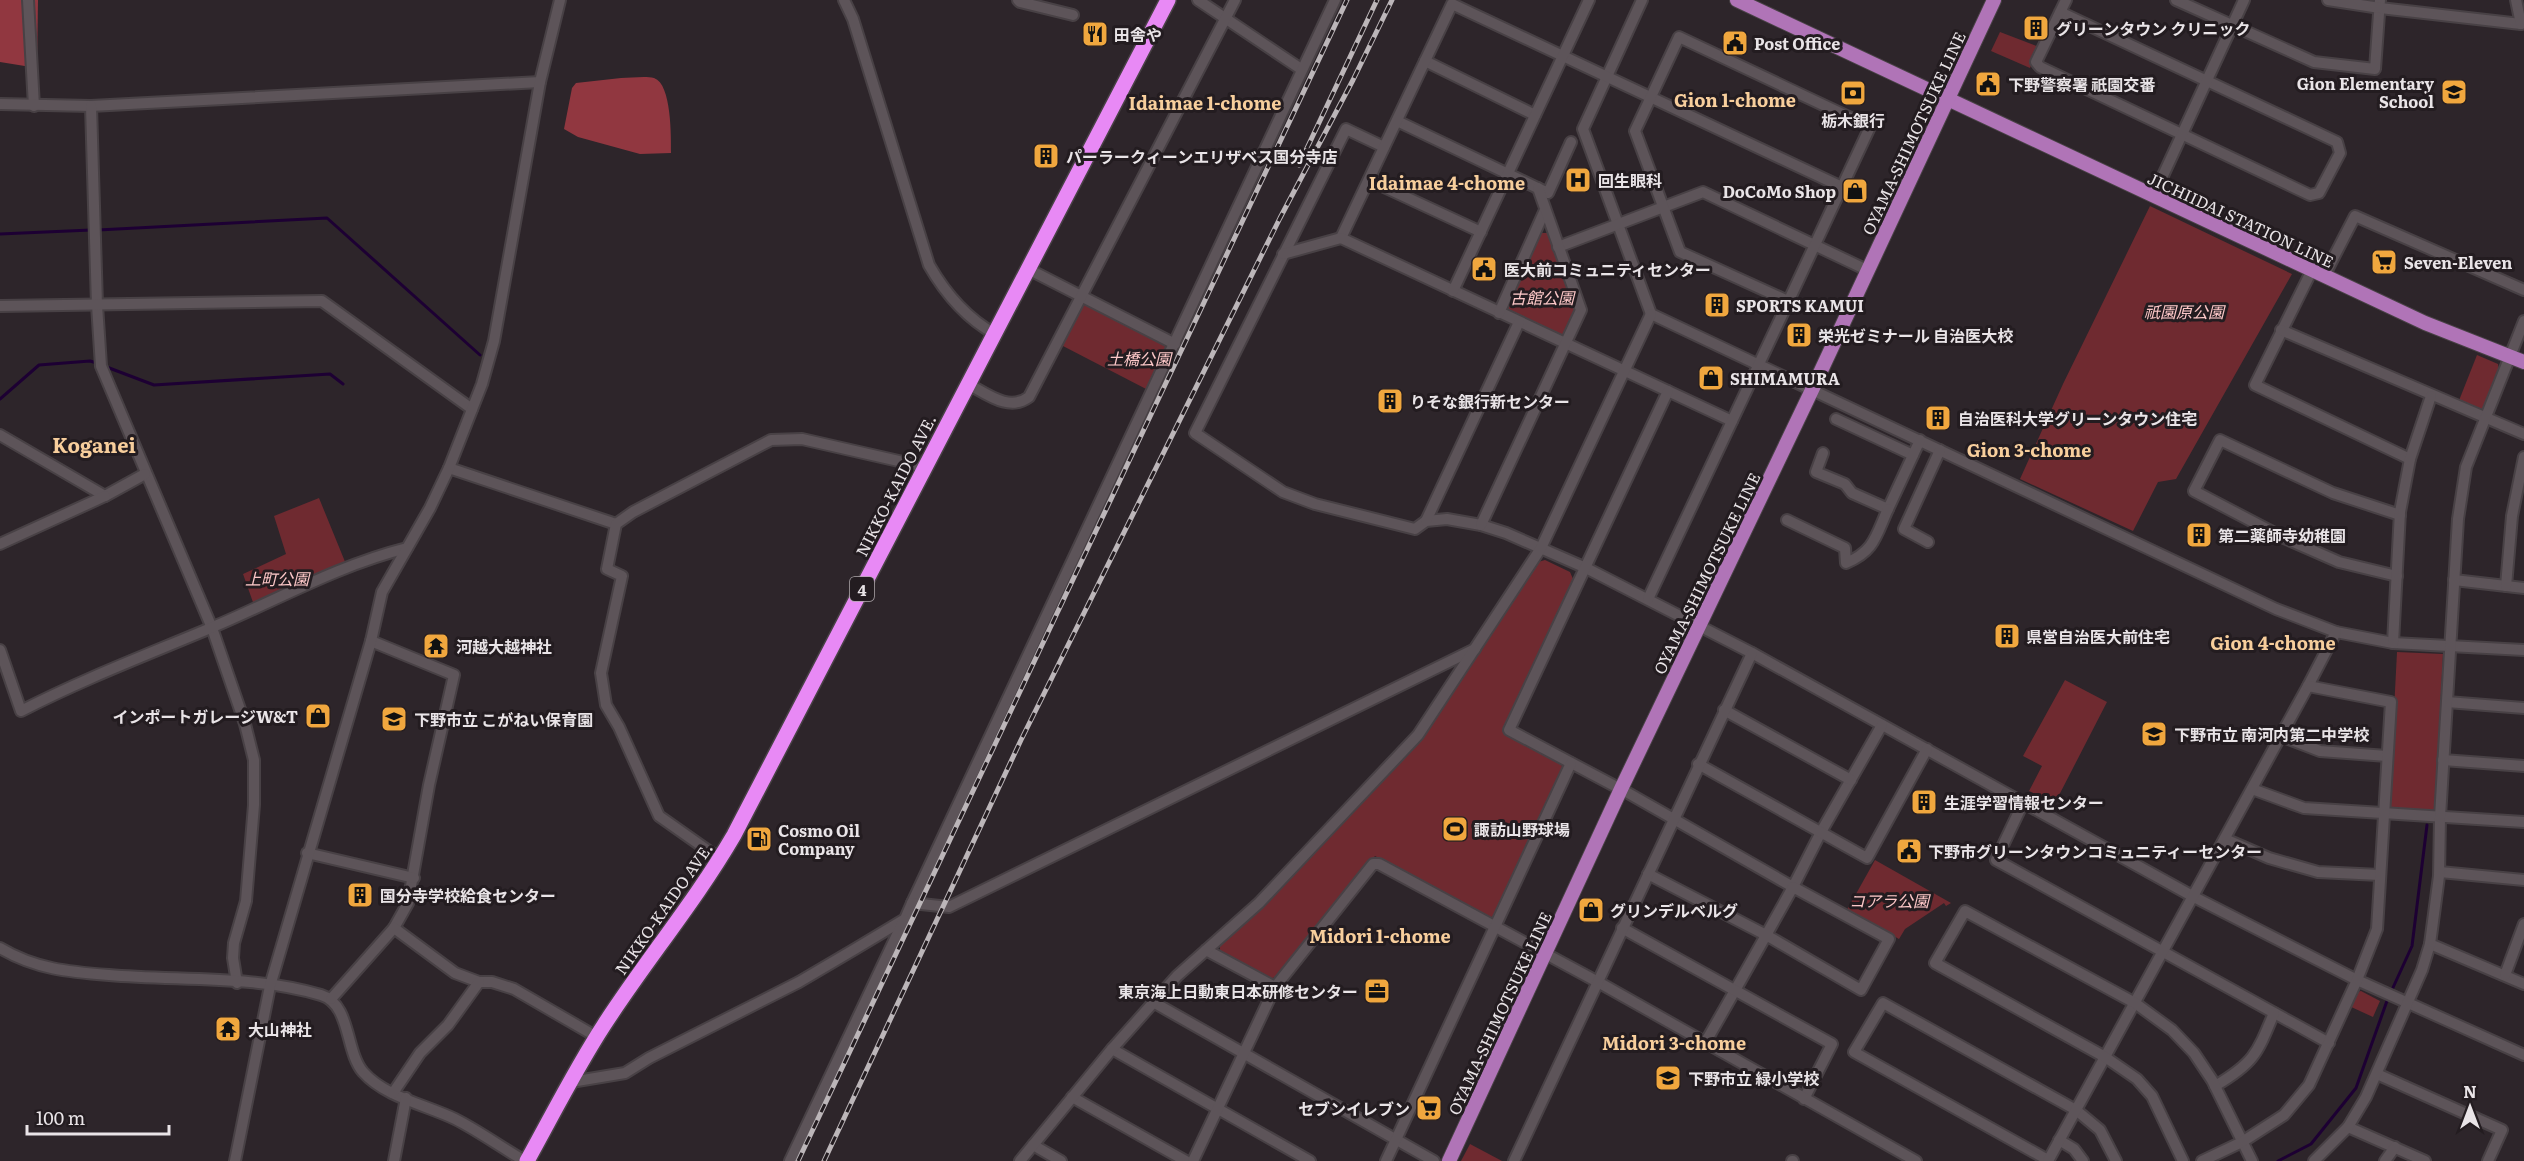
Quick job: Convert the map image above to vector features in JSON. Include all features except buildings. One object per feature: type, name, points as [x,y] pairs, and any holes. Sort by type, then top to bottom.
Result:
[{"type":"highway","name":"NIKKO-KAIDO AVE.","points":[[526,1161],[597,1037],[638,974],[689,907],[720,859],[1168,0]]},
{"type":"main road","name":"JICHIIDAI STATION LINE","points":[[1737,0],[2318,273],[2425,322],[2524,362]]},
{"type":"main road","name":"OYAMA-SHIMOTSUKE LINE","points":[[1449,1161],[1621,789],[1812,390],[1994,0]]},
{"type":"street","points":[[28,0],[34,106]]},
{"type":"street","points":[[235,1161],[270,986],[370,641],[382,592],[430,508],[449,468],[482,384],[494,341],[540,82],[560,0]]},
{"type":"street","points":[[844,0],[853,19],[929,265],[950,297],[980,326],[995,334]]},
{"type":"street","points":[[1018,0],[1073,15]]},
{"type":"street","points":[[1198,0],[1301,69]]},
{"type":"street","points":[[968,384],[1004,403],[1023,402],[1029,397],[1234,0]]},
{"type":"street","points":[[789,1161],[905,919],[1335,0]]},
{"type":"street","points":[[1452,291],[1590,0]]},
{"type":"street","points":[[1642,0],[1583,129],[1651,314],[2276,609],[2336,632],[2393,643],[2524,650]]},
{"type":"street","points":[[2060,12],[2337,142],[2340,153],[2319,193],[2310,195],[2040,67],[2036,62],[2060,12],[2066,0]]},
{"type":"street","points":[[2176,0],[2314,62],[2375,69],[2380,4]]},
{"type":"street","points":[[2154,195],[2244,0]]},
{"type":"street","points":[[2328,0],[2380,4],[2522,23],[2516,0]]},
{"type":"street","points":[[1341,238],[1453,2],[1842,187]]},
{"type":"street","points":[[1648,599],[1870,127],[1679,37],[1635,131],[1680,252],[1788,301]]},
{"type":"street","points":[[1425,61],[1534,116]]},
{"type":"street","points":[[0,104],[91,106],[540,82]]},
{"type":"street","points":[[91,106],[101,366],[212,628],[245,723],[254,760],[254,805],[246,901],[233,950],[237,983]]},
{"type":"street","points":[[1396,121],[1548,193],[1571,142]]},
{"type":"street","points":[[1384,147],[1346,129],[1195,433],[1283,492],[1315,504],[1415,529],[1426,521],[1519,322]]},
{"type":"street","points":[[1369,180],[1481,232]]},
{"type":"street","points":[[1481,525],[1581,310],[1538,188]]},
{"type":"street","points":[[1558,246],[1703,192],[1867,270]]},
{"type":"street","points":[[1499,313],[1545,210]]},
{"type":"street","points":[[2410,459],[2255,385],[2281,330],[2355,216],[2524,290]]},
{"type":"street","points":[[1283,254],[1341,238],[1732,421]]},
{"type":"street","points":[[1028,269],[1175,344]]},
{"type":"street","points":[[0,306],[322,301],[472,410]]},
{"type":"street","points":[[1020,1161],[1112,1049],[1177,976],[1259,903],[1418,735],[1541,548],[1651,314]]},
{"type":"street","points":[[2314,1161],[2348,1127],[2377,1074],[2404,1001],[2430,944],[2440,872],[2440,817],[2458,519],[2466,467],[2524,321]]},
{"type":"street","points":[[2281,330],[2524,434]]},
{"type":"street","points":[[1648,874],[1766,935],[1862,990],[1889,939],[1621,789],[1509,730],[1668,392]]},
{"type":"street","points":[[2393,643],[2400,515],[2410,459],[2431,396]]},
{"type":"street","points":[[1836,419],[1913,455]]},
{"type":"street","points":[[0,435],[105,496]]},
{"type":"street","points":[[720,859],[658,816],[620,727],[606,705],[601,673],[622,576],[607,569],[616,524],[633,512],[771,440],[802,439],[925,467]]},
{"type":"street","points":[[1787,520],[1845,548],[1846,563],[1863,556],[1872,545],[1920,440]]},
{"type":"street","points":[[2397,576],[2339,562],[2282,537],[2194,491],[2220,440],[2333,493],[2400,515]]},
{"type":"street","points":[[1928,542],[1904,529],[1940,450]]},
{"type":"street","points":[[1823,453],[1816,472],[1845,484],[1852,493],[1888,509]]},
{"type":"street","points":[[2506,586],[2512,516],[2524,457]]},
{"type":"street","points":[[449,468],[616,524]]},
{"type":"street","points":[[0,544],[105,496],[146,474]]},
{"type":"street","points":[[1426,521],[1457,519],[1481,525],[1586,568],[1752,653],[2024,801],[2194,897],[2356,980],[2524,1055]]},
{"type":"street","points":[[0,650],[21,711],[54,693],[212,628],[304,586],[390,552],[407,548]]},
{"type":"street","points":[[2454,580],[2524,588]]},
{"type":"street","points":[[2116,1161],[2100,1130],[2076,1110],[1883,1003],[1854,1052],[2048,1161],[2059,1140],[2076,1110],[2105,1058],[2163,952],[2194,897],[2336,632]]},
{"type":"street","points":[[331,999],[394,928],[408,903],[429,785],[454,675],[370,641]]},
{"type":"street","points":[[912,903],[949,907],[1476,649]]},
{"type":"street","points":[[1514,1161],[1698,764],[1752,653]]},
{"type":"street","points":[[2202,1161],[2242,1142],[2284,1115],[2309,1085],[2377,929],[2391,702],[2308,686]]},
{"type":"street","points":[[2447,702],[2524,708]]},
{"type":"street","points":[[1724,710],[1851,780]]},
{"type":"street","points":[[1705,1043],[1882,725]]},
{"type":"street","points":[[2281,736],[2320,751],[2387,756]]},
{"type":"street","points":[[1698,764],[1867,858],[1927,749]]},
{"type":"street","points":[[2443,760],[2524,766]]},
{"type":"street","points":[[1386,1161],[1571,763]]},
{"type":"street","points":[[2252,789],[2304,808],[2524,822]]},
{"type":"street","points":[[2024,801],[1996,860],[2329,1043]]},
{"type":"street","points":[[2225,839],[2269,858],[2318,872],[2380,875]]},
{"type":"street","points":[[307,853],[414,878]]},
{"type":"street","points":[[1193,1161],[1275,987],[1373,864],[1379,864],[1598,982],[1916,1161]]},
{"type":"street","points":[[2440,872],[2524,879]]},
{"type":"street","points":[[2183,1161],[2152,1096],[2137,1079],[2105,1058],[1935,963],[1965,911],[2135,1003],[2172,1030],[2194,1053],[2215,1086],[2252,1161]]},
{"type":"street","points":[[571,1082],[625,1073],[799,982],[905,919]]},
{"type":"street","points":[[2505,975],[2524,924]]},
{"type":"street","points":[[394,928],[455,973],[479,982],[492,982],[514,988],[597,1037]]},
{"type":"street","points":[[1622,928],[1832,1044],[1804,1099]]},
{"type":"street","points":[[2430,944],[2524,984]]},
{"type":"street","points":[[0,948],[53,970],[270,986],[331,999],[341,1016],[360,1068],[374,1081],[393,1093],[464,1124],[526,1161]]},
{"type":"street","points":[[1206,951],[1275,987]]},
{"type":"street","points":[[393,1093],[420,1053],[448,1025],[479,982]]},
{"type":"street","points":[[1153,1002],[1434,1161]]},
{"type":"street","points":[[2215,1086],[2240,1071],[2258,1051],[2274,1013]]},
{"type":"street","points":[[1112,1049],[1310,1161]]},
{"type":"street","points":[[2377,1074],[2502,1130],[2488,1161]]},
{"type":"street","points":[[1072,1097],[1186,1161]]},
{"type":"street","points":[[394,1161],[406,1098]]},
{"type":"street","points":[[2348,1127],[2425,1161]]},
{"type":"street","points":[[2059,1140],[2074,1149],[2083,1161]]},
{"type":"street","points":[[1033,1145],[1061,1161]]},
{"type":"street","points":[[2385,1161],[2395,1147]]},
{"type":"green space","points":[[2000,32],[2039,47],[2030,68],[1991,51]]},
{"type":"green space","name":"祇園原公園","points":[[2150,206],[2292,274],[2176,479],[2158,482],[2133,531],[2020,479],[2063,384]]},
{"type":"green space","name":"古館公園","points":[[1541,233],[1548,233],[1576,310],[1565,334],[1559,336],[1509,313],[1507,306]]},
{"type":"green space","name":"土橋公園","points":[[1087,304],[1167,344],[1169,351],[1150,391],[1061,345],[1081,306]]},
{"type":"green space","points":[[2477,355],[2498,364],[2499,371],[2485,408],[2478,411],[2458,403]]},
{"type":"green space","name":"上町公園","points":[[319,498],[348,569],[255,608],[243,574],[286,554],[274,516]]},
{"type":"green space","points":[[1545,560],[1570,572],[1573,579],[1503,732],[1561,763],[1563,770],[1495,916],[1488,918],[1375,856],[1276,977],[1269,979],[1220,952],[1220,944],[1386,776],[1538,562]]},
{"type":"green space","points":[[2397,652],[2443,654],[2435,810],[2389,808]]},
{"type":"green space","points":[[2065,680],[2107,702],[2055,803],[2029,791],[2042,766],[2023,756]]},
{"type":"green space","name":"コアラ公園","points":[[1875,860],[1951,903],[1946,906],[1944,903],[1905,929],[1899,939],[1847,910]]},
{"type":"green space","points":[[2361,991],[2380,1001],[2373,1017],[2349,1006],[2354,993]]},
{"type":"green space","points":[[1470,1144],[1502,1161],[1461,1161]]},
{"type":"shaded area","points":[[0,0],[38,0],[37,68],[0,62]]},
{"type":"shaded area","points":[[650,77],[660,82],[669,112],[671,153],[640,154],[578,137],[564,129],[572,88],[576,83]]},
{"type":"waterway","points":[[98,230],[327,218],[480,355]]},
{"type":"waterway","points":[[0,234],[91,230]]},
{"type":"waterway","points":[[0,399],[39,365],[90,361],[97,363]]},
{"type":"waterway","points":[[104,366],[154,385],[330,374],[343,384]]},
{"type":"waterway","points":[[2391,992],[2412,946],[2427,825]]},
{"type":"waterway","points":[[2278,1161],[2311,1144],[2356,1088],[2388,998]]},
{"type":"railway","points":[[798,1161],[1347,0]]},
{"type":"railway","points":[[1299,165],[1377,0]]},
{"type":"railway","points":[[824,1161],[1021,740],[1280,218],[1353,80],[1392,0]]},
{"type":"place","name":"グリーンタウン クリニック","points":[[2036,28]]},
{"type":"place","name":"田舎や","points":[[1095,34]]},
{"type":"place","name":"Post Office","points":[[1735,43]]},
{"type":"place","name":"下野警察署 祇園交番","points":[[1988,84]]},
{"type":"place","name":"Gion Elementary School","points":[[2454,92]]},
{"type":"place","name":"栃木銀行","points":[[1853,93]]},
{"type":"place","name":"パーラークィーンエリザベス国分寺店","points":[[1046,156]]},
{"type":"place","name":"回生眼科","points":[[1578,180]]},
{"type":"place","name":"DoCoMo Shop","points":[[1855,191]]},
{"type":"place","name":"Seven-Eleven","points":[[2384,262]]},
{"type":"place","name":"医大前コミュニティセンター","points":[[1484,269]]},
{"type":"place","name":"SPORTS KAMUI","points":[[1717,305]]},
{"type":"place","name":"栄光ゼミナール 自治医大校","points":[[1799,335]]},
{"type":"place","name":"SHIMAMURA","points":[[1711,378]]},
{"type":"place","name":"りそな銀行新センター","points":[[1390,401]]},
{"type":"place","name":"自治医科大学グリーンタウン住宅","points":[[1938,418]]},
{"type":"place","name":"第二薬師寺幼稚園","points":[[2199,535]]},
{"type":"place","name":"県営自治医大前住宅","points":[[2007,636]]},
{"type":"place","name":"河越大越神社","points":[[436,646]]},
{"type":"place","name":"インポートガレージW&T","points":[[318,716]]},
{"type":"place","name":"下野市立 こがねい保育園","points":[[394,719]]},
{"type":"place","name":"下野市立 南河内第二中学校","points":[[2154,734]]},
{"type":"place","name":"生涯学習情報センター","points":[[1924,802]]},
{"type":"place","name":"諏訪山野球場","points":[[1455,829]]},
{"type":"place","name":"Cosmo Oil Company","points":[[759,839]]},
{"type":"place","name":"下野市グリーンタウンコミュニティーセンター","points":[[1909,851]]},
{"type":"place","name":"国分寺学校給食センター","points":[[360,895]]},
{"type":"place","name":"グリンデルベルグ","points":[[1591,910]]},
{"type":"place","name":"東京海上日動東日本研修センター","points":[[1377,991]]},
{"type":"place","name":"大山神社","points":[[228,1029]]},
{"type":"place","name":"下野市立 緑小学校","points":[[1668,1078]]},
{"type":"place","name":"セブンイレブン","points":[[1429,1108]]},
{"type":"district","name":"Gion 1-chome","points":[[1735,99]]},
{"type":"district","name":"Idaimae 1-chome","points":[[1205,102]]},
{"type":"district","name":"Idaimae 4-chome","points":[[1447,182]]},
{"type":"district","name":"Koganei","points":[[94,444]]},
{"type":"district","name":"Gion 3-chome","points":[[2029,449]]},
{"type":"district","name":"Gion 4-chome","points":[[2273,642]]},
{"type":"district","name":"Midori 1-chome","points":[[1380,935]]},
{"type":"district","name":"Midori 3-chome","points":[[1674,1042]]}]
